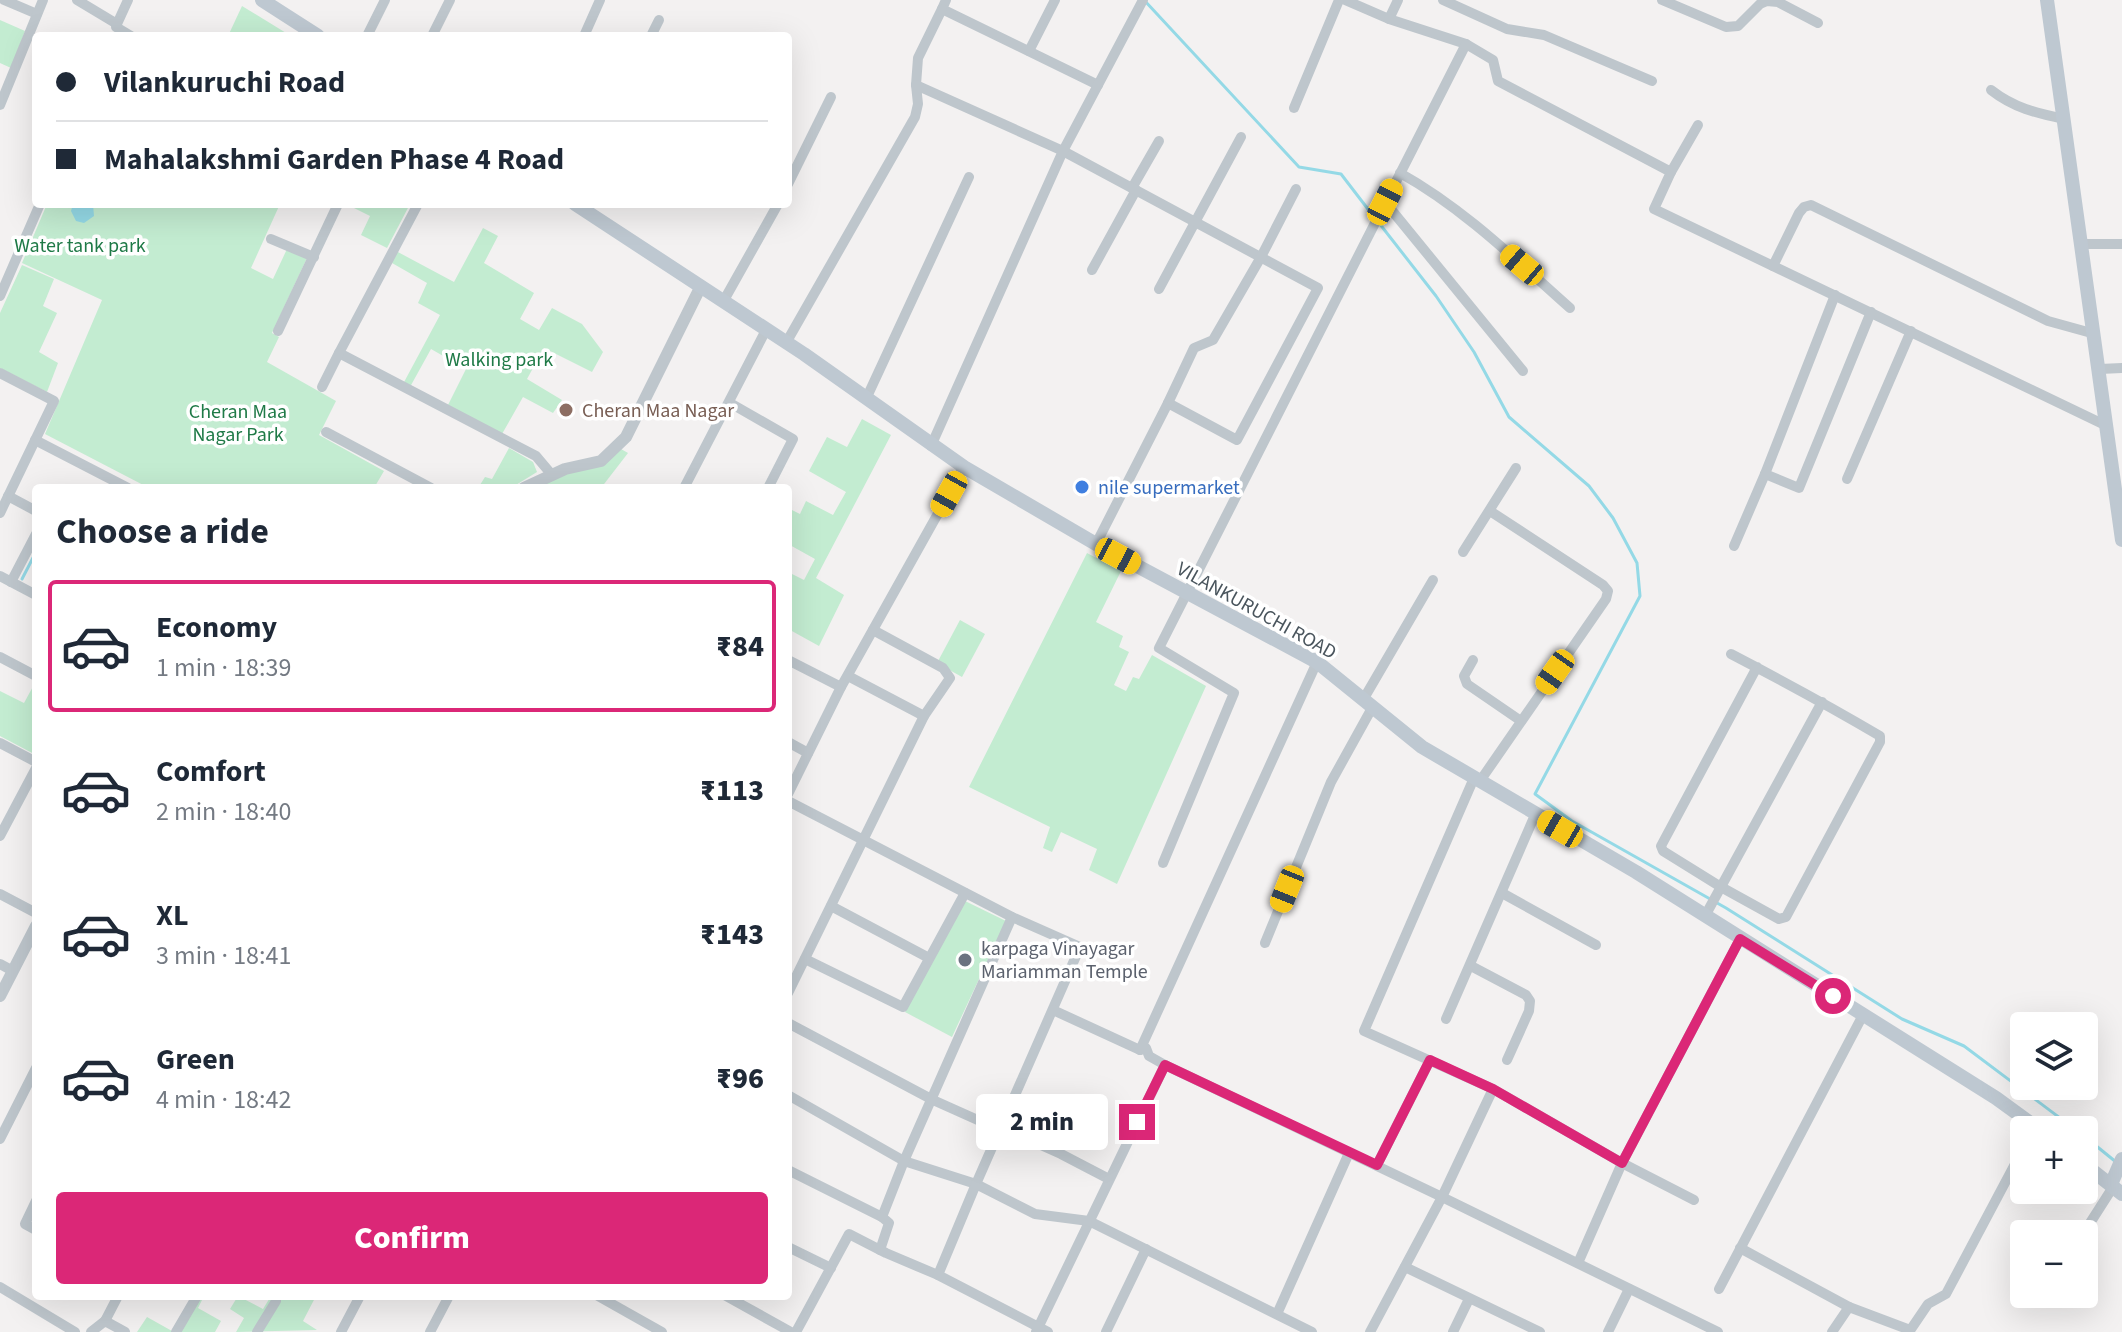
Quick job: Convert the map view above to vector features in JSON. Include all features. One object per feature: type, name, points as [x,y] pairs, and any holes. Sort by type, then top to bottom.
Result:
[{"type":"main road","points":[[262,0],[312,32]]},
{"type":"main road","points":[[2047,0],[2107,426],[2115,455],[2122,540]]},
{"type":"main road","name":"VILANKURUCHI ROAD","points":[[581,208],[786,343],[964,467],[1096,544],[1317,662],[1422,747],[1636,872],[1996,1098],[2019,1116]]},
{"type":"main road","points":[[2098,1174],[2116,1188],[2122,1159]]},
{"type":"street","points":[[4,0],[37,14]]},
{"type":"street","points":[[0,105],[43,0]]},
{"type":"street","points":[[77,0],[115,29],[128,0]]},
{"type":"street","points":[[369,32],[385,0]]},
{"type":"street","points":[[434,32],[450,0]]},
{"type":"street","points":[[586,32],[600,0]]},
{"type":"street","points":[[1029,51],[1055,0]]},
{"type":"street","points":[[1294,108],[1339,0]]},
{"type":"street","points":[[1345,0],[1389,19],[1466,44],[1493,60],[1498,81],[1671,172]]},
{"type":"street","points":[[1389,19],[1398,0]]},
{"type":"street","points":[[1443,0],[1507,29],[1544,35],[1652,81]]},
{"type":"street","points":[[1662,0],[1726,27],[1738,26],[1767,1],[1778,2],[1818,23]]},
{"type":"street","points":[[931,446],[1063,151],[1142,2]]},
{"type":"street","points":[[786,343],[915,117],[918,58],[944,4],[1098,85]]},
{"type":"street","points":[[653,32],[659,20]]},
{"type":"street","points":[[1163,863],[1234,693],[1159,648],[1466,44]]},
{"type":"street","points":[[0,69],[13,74]]},
{"type":"street","points":[[916,85],[1063,151],[1318,288],[1237,440],[1168,403]]},
{"type":"street","points":[[1991,90],[2024,110],[2064,119]]},
{"type":"street","points":[[792,176],[831,97]]},
{"type":"street","points":[[1698,125],[1654,209],[2107,426]]},
{"type":"street","points":[[1159,289],[1241,137]]},
{"type":"street","points":[[1092,270],[1159,141]]},
{"type":"street","points":[[1400,173],[1430,189],[1453,207],[1570,308]]},
{"type":"street","points":[[866,399],[969,177]]},
{"type":"street","points":[[1096,544],[1194,348],[1213,340],[1296,189]]},
{"type":"street","points":[[1385,202],[1523,371]]},
{"type":"street","points":[[1773,266],[1799,213],[1811,205],[2048,321],[2095,334]]},
{"type":"street","points":[[0,296],[38,208]]},
{"type":"street","points":[[278,331],[334,208]]},
{"type":"street","points":[[322,387],[416,208]]},
{"type":"street","points":[[723,302],[776,208]]},
{"type":"street","points":[[271,239],[314,257]]},
{"type":"street","points":[[2082,244],[2122,244]]},
{"type":"street","points":[[533,484],[601,461],[626,437],[700,288]]},
{"type":"street","points":[[1734,546],[1835,295]]},
{"type":"street","points":[[1765,474],[1799,488],[1871,312]]},
{"type":"street","points":[[686,484],[766,330]]},
{"type":"street","points":[[1847,479],[1911,331]]},
{"type":"street","points":[[339,353],[536,456],[552,475]]},
{"type":"street","points":[[2100,369],[2122,368]]},
{"type":"street","points":[[0,373],[54,401],[0,513]]},
{"type":"street","points":[[730,403],[793,439],[770,484]]},
{"type":"street","points":[[326,432],[424,484]]},
{"type":"street","points":[[35,440],[120,484]]},
{"type":"street","points":[[792,786],[841,687],[964,467]]},
{"type":"street","points":[[1463,552],[1516,468]]},
{"type":"street","points":[[8,496],[32,509]]},
{"type":"street","points":[[1490,511],[1608,591],[1606,599],[1477,780],[1364,1031],[1493,1089],[1622,1163],[1694,1200]]},
{"type":"street","points":[[11,582],[32,542]]},
{"type":"street","points":[[0,576],[32,593]]},
{"type":"street","points":[[1265,943],[1331,782],[1433,580]]},
{"type":"street","points":[[792,985],[924,716],[950,678],[943,668],[873,630]]},
{"type":"street","points":[[1731,654],[1757,667],[1822,702],[1880,736],[1880,742],[1786,917],[1779,919],[1719,890],[1663,851],[1661,846],[1757,667]]},
{"type":"street","points":[[0,657],[32,674]]},
{"type":"street","points":[[1473,660],[1464,676],[1465,682],[1521,721]]},
{"type":"street","points":[[792,662],[841,687]]},
{"type":"street","points":[[1140,1050],[1317,662]]},
{"type":"street","points":[[848,676],[924,716]]},
{"type":"street","points":[[1705,916],[1822,702]]},
{"type":"street","points":[[0,743],[32,760]]},
{"type":"street","points":[[792,744],[808,753]]},
{"type":"street","points":[[0,836],[3,822],[32,775]]},
{"type":"street","points":[[792,803],[1012,917],[1080,947],[938,1275]]},
{"type":"street","points":[[1446,1019],[1535,815]]},
{"type":"street","points":[[805,959],[903,1007],[965,893]]},
{"type":"street","points":[[1502,893],[1596,945]]},
{"type":"street","points":[[0,894],[32,911]]},
{"type":"street","points":[[831,906],[929,958]]},
{"type":"street","points":[[882,1217],[1012,917]]},
{"type":"street","points":[[0,996],[32,934]]},
{"type":"street","points":[[1578,1263],[1622,1163],[1740,939]]},
{"type":"street","points":[[0,964],[13,971]]},
{"type":"street","points":[[1471,966],[1526,995],[1530,1001],[1529,1011],[1507,1060]]},
{"type":"street","points":[[1053,1010],[1140,1050],[1146,1048],[1149,1056],[1165,1065],[1578,1263],[1694,1327],[1718,1332]]},
{"type":"street","points":[[1719,1289],[1863,1015]]},
{"type":"street","points":[[792,1025],[933,1100],[1061,1154],[1109,1179]]},
{"type":"street","points":[[1377,1165],[1430,1060]]},
{"type":"street","points":[[734,1300],[794,1332],[849,1234],[938,1275],[1040,1330],[1165,1065]]},
{"type":"street","points":[[0,1139],[32,1076]]},
{"type":"street","points":[[1370,1332],[1442,1197],[1493,1089]]},
{"type":"street","points":[[792,1097],[904,1161],[976,1184],[1035,1214],[1089,1221],[1312,1332]]},
{"type":"street","points":[[1277,1314],[1349,1153]]},
{"type":"street","points":[[792,1172],[889,1223],[880,1250]]},
{"type":"street","points":[[1740,1248],[1849,1307],[1909,1331],[1928,1304],[1946,1294],[2010,1173]]},
{"type":"street","points":[[2093,1220],[2116,1188]]},
{"type":"street","points":[[32,1209],[25,1224],[32,1228]]},
{"type":"street","points":[[792,1249],[831,1268]]},
{"type":"street","points":[[1106,1332],[1146,1249]]},
{"type":"street","points":[[1405,1267],[1527,1330],[1540,1332]]},
{"type":"street","points":[[0,1287],[75,1332]]},
{"type":"street","points":[[1608,1332],[1629,1289]]},
{"type":"street","points":[[1453,1332],[1469,1299]]},
{"type":"street","points":[[91,1332],[105,1321],[116,1300]]},
{"type":"street","points":[[176,1332],[195,1300]]},
{"type":"street","points":[[341,1332],[358,1300]]},
{"type":"street","points":[[430,1332],[447,1300]]},
{"type":"street","points":[[605,1300],[662,1332]]},
{"type":"street","points":[[257,1332],[276,1301]]},
{"type":"street","points":[[1832,1332],[1849,1307]]},
{"type":"street","points":[[105,1321],[125,1332]]},
{"type":"green space","points":[[242,6],[284,32],[230,32]]},
{"type":"green space","points":[[0,20],[25,31],[11,68],[0,63]]},
{"type":"green space","points":[[45,208],[278,208],[251,268],[273,279],[287,249],[307,258],[272,333],[279,337],[267,362],[336,401],[319,435],[384,471],[376,484],[141,484],[45,434],[102,300],[22,263]]},
{"type":"green space","points":[[354,208],[408,208],[387,248],[361,235],[370,216]]},
{"type":"green space","name":"Walking park","points":[[483,228],[498,236],[484,263],[534,293],[520,319],[539,330],[552,308],[582,324],[603,352],[592,372],[544,348],[527,379],[562,400],[553,413],[523,397],[502,434],[448,405],[466,369],[431,349],[410,387],[403,384],[440,315],[418,303],[427,283],[392,263],[396,251],[454,282]]},
{"type":"green space","points":[[22,265],[54,279],[43,306],[57,313],[39,352],[58,363],[47,392],[0,368],[0,313]]},
{"type":"green space","points":[[862,419],[891,435],[816,578],[844,595],[819,646],[792,631],[792,574],[804,580],[815,559],[792,546],[792,510],[800,514],[806,501],[833,515],[846,492],[809,471],[827,437],[847,447]]},
{"type":"green space","points":[[509,448],[533,462],[537,472],[518,484],[481,484],[485,477],[492,479]]},
{"type":"green space","points":[[621,449],[628,453],[604,484],[543,484]]},
{"type":"green space","points":[[1087,553],[1121,571],[1096,622],[1123,636],[1119,647],[1129,652],[1114,685],[1126,691],[1133,677],[1139,679],[1152,655],[1206,686],[1117,884],[1089,870],[1097,849],[1061,832],[1052,852],[1043,848],[1050,827],[969,787]]},
{"type":"green space","points":[[960,620],[985,634],[962,677],[937,663]]},
{"type":"green space","points":[[32,688],[32,753],[0,736],[0,691],[24,703]]},
{"type":"green space","points":[[965,901],[1006,921],[952,1037],[905,1012]]},
{"type":"green space","points":[[190,1300],[202,1300],[198,1308],[221,1321],[215,1332],[137,1332],[147,1317],[172,1331]]},
{"type":"green space","points":[[236,1300],[246,1300],[263,1309],[269,1300],[314,1300],[303,1321],[317,1330],[236,1332],[244,1318],[230,1309]]},
{"type":"water","points":[[72,208],[93,208],[94,216],[84,223],[76,221]]},
{"type":"waterway","points":[[1144,0],[1299,167],[1341,174],[1374,217]]},
{"type":"waterway","points":[[1379,223],[1436,296],[1474,352],[1509,417],[1589,486],[1613,518],[1637,563],[1640,596],[1535,794],[1572,821],[1726,908],[1902,1019],[1964,1046],[2057,1116]]},
{"type":"waterway","points":[[22,579],[32,560]]},
{"type":"waterway","points":[[2098,1147],[2116,1162]]},
{"type":"place","name":"Cheran Maa Nagar","points":[[566,410]]},
{"type":"place","name":"nile supermarket","points":[[1082,487]]},
{"type":"place","name":"karpaga Vinayagar Mariamman Temple","points":[[965,960]]},
{"type":"route","points":[[1137,1122],[1165,1065],[1377,1165],[1430,1060],[1493,1089],[1622,1163],[1740,939],[1833,996]]},
{"type":"park label","name":"Water tank park","points":[[80,245]]},
{"type":"park label","name":"Cheran Maa Nagar Park","points":[[238,422]]}]
